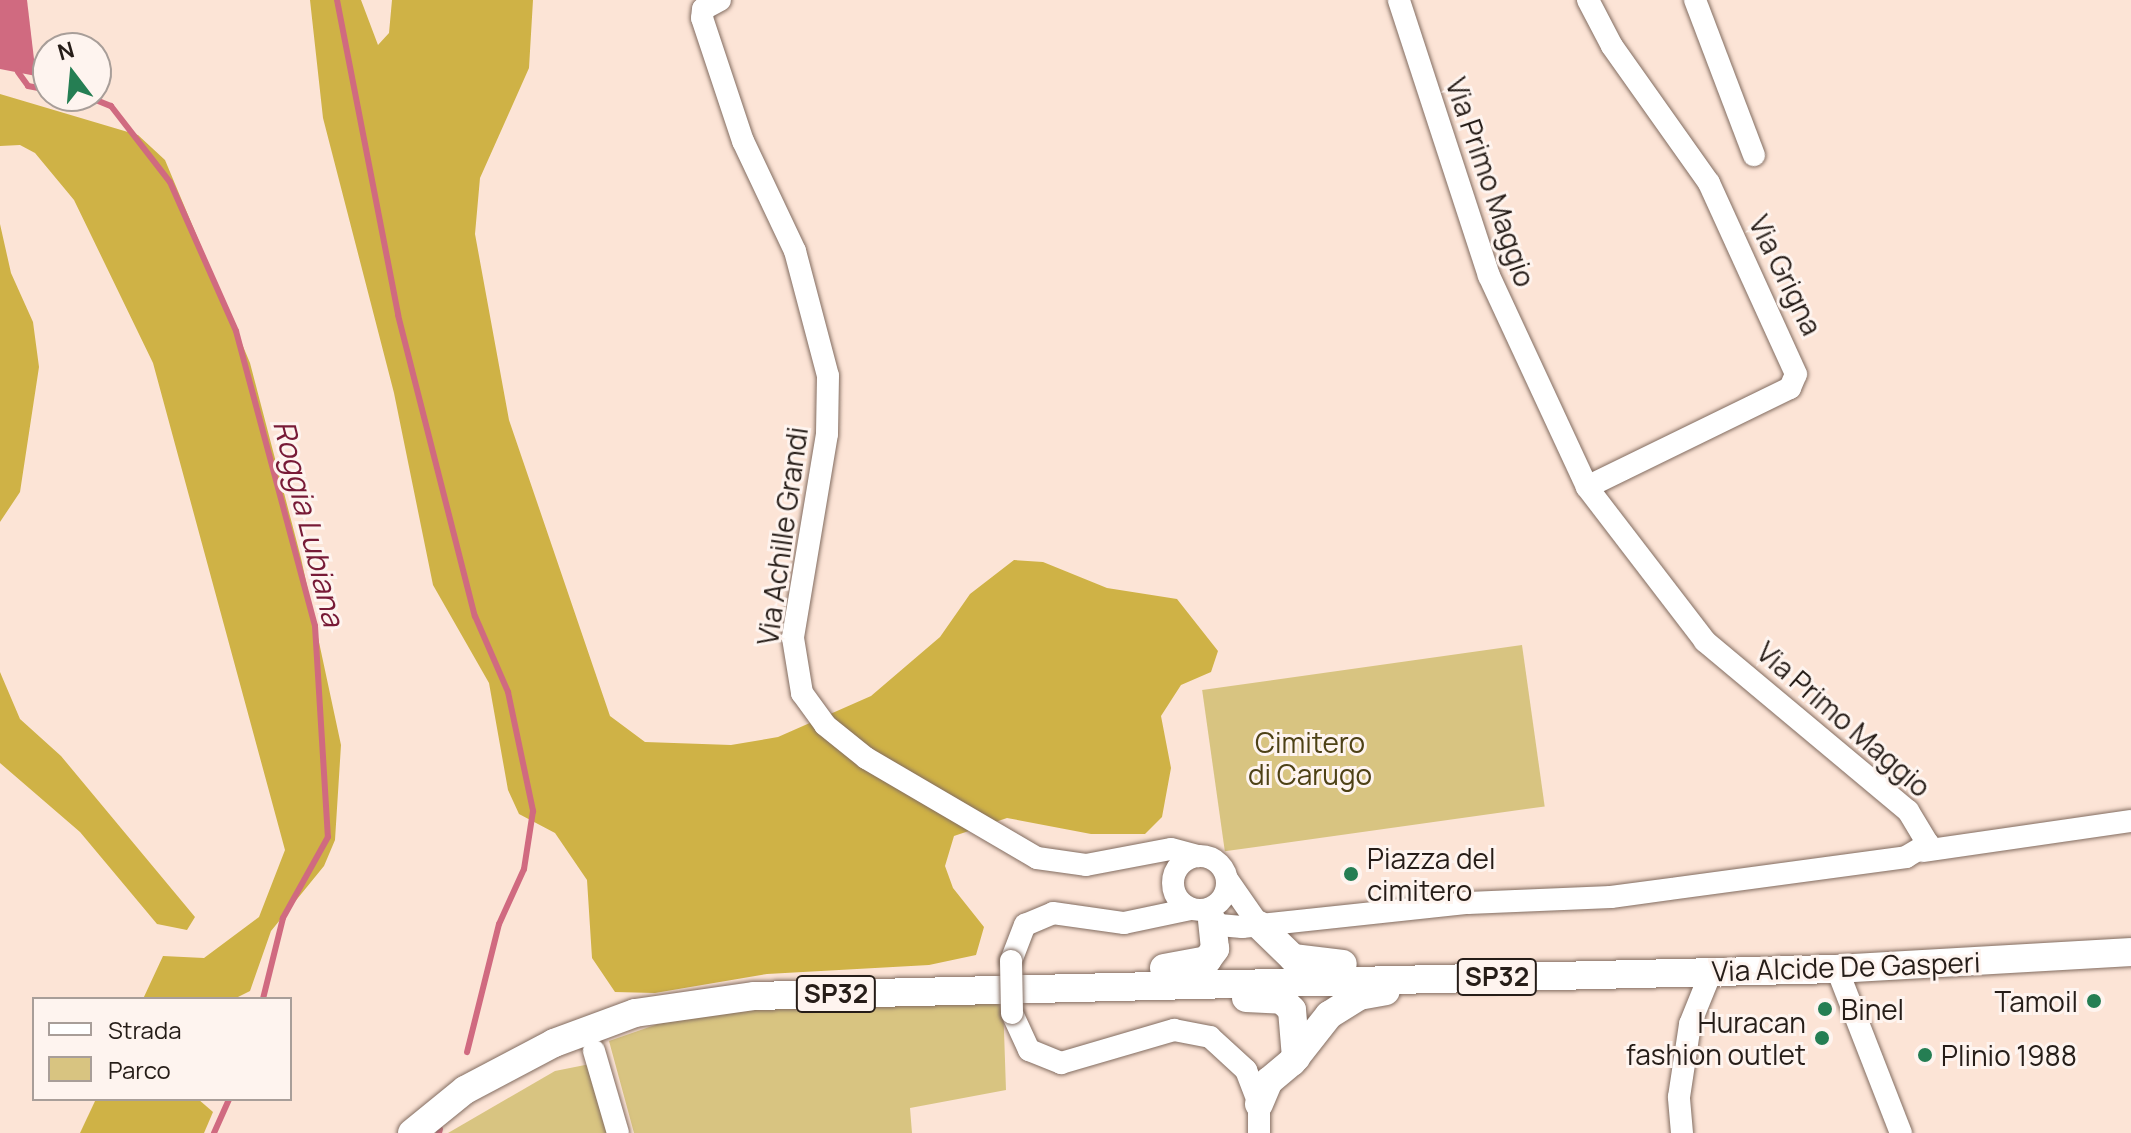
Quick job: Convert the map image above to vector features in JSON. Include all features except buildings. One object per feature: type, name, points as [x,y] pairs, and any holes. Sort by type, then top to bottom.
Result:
[{"type":"main road","points":[[1039,988],[1079,972],[1201,964],[1215,949],[1187,905]]},
{"type":"main road","points":[[1259,925],[1283,953],[1308,963],[1390,964],[1428,978]]},
{"type":"main road","name":"Via Alcide De Gasperi","points":[[1561,976],[1837,969],[2131,952]]},
{"type":"main road","name":"SP32","points":[[412,1133],[465,1090],[554,1043],[635,1013],[755,996],[1561,976]]},
{"type":"main road","points":[[1259,1104],[1269,1081],[1296,1058],[1322,1021],[1346,1003],[1428,978]]},
{"type":"main road","points":[[1093,987],[1120,1000],[1282,1000],[1297,1024],[1296,1058]]},
{"type":"street","name":"Via Achille Grandi","points":[[720,0],[703,9],[702,18],[743,141],[795,251],[828,376],[827,434],[793,638],[802,693],[825,725],[866,758],[1018,850],[1086,865],[1180,849],[1198,856]]},
{"type":"street","name":"Via Primo Maggio","points":[[1399,0],[1489,276],[1587,487],[1705,641],[1908,811],[1927,836],[1923,851]]},
{"type":"street","name":"Via Grigna","points":[[1587,487],[1790,388],[1796,374],[1709,183],[1612,46],[1588,0]]},
{"type":"street","points":[[1695,0],[1754,155]]},
{"type":"street","points":[[1138,857],[1162,862],[1187,905],[1259,925],[1468,903],[1611,897],[2131,821]]},
{"type":"street","points":[[1187,905],[1177,868],[1198,856],[1220,865],[1259,925]]},
{"type":"street","points":[[1227,879],[1220,902],[1187,905],[1124,923],[1044,915],[1018,934],[1011,961],[1012,1013],[1029,1050],[1061,1063],[1160,1032],[1210,1037],[1237,1057],[1259,1104],[1259,1133]]},
{"type":"street","points":[[1837,969],[1901,1133]]},
{"type":"street","points":[[1682,1133],[1679,1097],[1690,1024],[1711,972]]},
{"type":"street","points":[[594,1051],[618,1133]]},
{"type":"green space","name":"Cimitero di Carugo","points":[[1522,645],[1545,806],[1225,851],[1202,690]]},
{"type":"green space","points":[[1003,1001],[1006,1090],[910,1108],[912,1133],[634,1133],[609,1041],[658,1024],[743,1007]]},
{"type":"green space","points":[[590,1064],[611,1133],[448,1133],[555,1071]]},
{"type":"shaded area","points":[[0,0],[27,0],[32,75],[0,69]]},
{"type":"shaded area","points":[[310,0],[361,0],[378,45],[389,33],[392,0],[533,0],[529,68],[480,178],[475,234],[509,420],[610,716],[645,742],[731,745],[778,737],[871,696],[940,637],[970,594],[1014,560],[1043,562],[1107,588],[1177,599],[1218,651],[1211,672],[1181,685],[1161,716],[1171,768],[1162,817],[1145,834],[1091,834],[1007,818],[954,836],[945,866],[953,888],[984,927],[976,955],[929,965],[767,974],[655,993],[615,992],[592,958],[587,880],[555,833],[519,814],[508,790],[489,683],[433,585],[394,393],[323,118]]},
{"type":"shaded area","points":[[0,94],[32,104],[32,112],[61,112],[138,135],[165,160],[250,363],[301,558],[341,745],[335,840],[324,866],[271,931],[250,991],[238,997],[144,997],[163,956],[204,958],[259,917],[285,850],[153,363],[74,200],[35,153],[20,145],[0,146]]},
{"type":"shaded area","points":[[0,224],[11,273],[33,322],[39,367],[20,492],[0,522]]},
{"type":"shaded area","points":[[0,672],[20,719],[61,756],[195,917],[187,930],[157,924],[80,832],[0,763]]},
{"type":"shaded area","points":[[95,1101],[200,1101],[213,1112],[204,1133],[80,1133]]},
{"type":"waterway","points":[[337,0],[398,315],[475,616],[508,692],[533,811],[524,869],[499,924],[467,1052]]},
{"type":"waterway","name":"Roggia Lubiana","points":[[18,72],[32,87]]},
{"type":"waterway","name":"Roggia Lubiana","points":[[112,107],[170,182],[236,331],[315,626],[328,837],[283,918],[263,997]]},
{"type":"waterway","name":"Roggia Lubiana","points":[[214,1133],[228,1101]]},
{"type":"waterway","points":[[439,1133],[440,1129]]},
{"type":"place","name":"Piazza del cimitero","points":[[1351,874]]},
{"type":"place","name":"Tamoil","points":[[2094,1001]]},
{"type":"place","name":"Binel","points":[[1825,1009]]},
{"type":"place","name":"Huracan fashion outlet","points":[[1822,1038]]},
{"type":"place","name":"Plinio 1988","points":[[1925,1055]]}]
